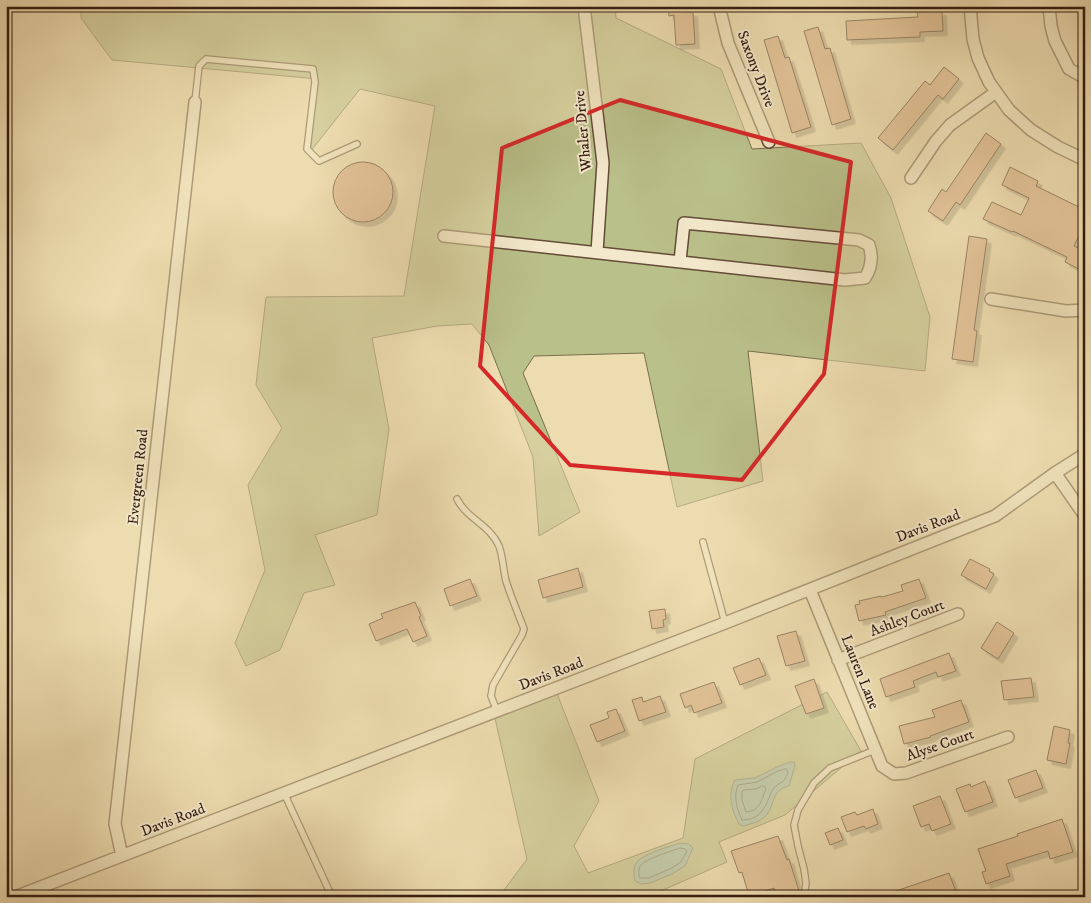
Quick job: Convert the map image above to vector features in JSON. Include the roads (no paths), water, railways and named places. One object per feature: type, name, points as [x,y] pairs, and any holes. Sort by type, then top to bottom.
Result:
[{"type":"street","name":"Whaler Drive","points":[[584,6],[603,163],[597,252]]},
{"type":"street","name":"Saxony Drive","points":[[719,6],[728,43],[769,142]]},
{"type":"street","points":[[970,6],[973,38],[978,58],[989,82],[1009,110],[1031,130],[1058,147],[1085,160]]},
{"type":"street","points":[[1049,6],[1055,41],[1069,69],[1085,78]]},
{"type":"street","points":[[911,178],[936,141],[950,125],[996,92]]},
{"type":"street","name":"Evergreen Road","points":[[122,856],[115,824],[195,102]]},
{"type":"street","points":[[444,236],[845,280],[865,278],[870,270],[872,254],[869,245],[859,240],[684,223],[680,261]]},
{"type":"street","points":[[991,299],[1066,311],[1085,310]]},
{"type":"street","name":"Davis Road","points":[[15,897],[810,590],[995,516],[1085,454]]},
{"type":"street","points":[[1055,473],[1085,516]]},
{"type":"street","name":"Lauren Lane","points":[[810,590],[882,766]]},
{"type":"street","name":"Ashley Court","points":[[838,660],[958,614]]},
{"type":"street","name":"Alyse Court","points":[[882,766],[894,774],[906,773],[1008,737]]},
{"type":"lane","points":[[195,102],[199,66],[206,58],[313,69],[316,82],[307,149],[319,160],[357,144]]},
{"type":"lane","points":[[457,500],[468,514],[491,533],[499,546],[506,581],[524,629],[522,636],[493,685],[491,696],[497,711]]},
{"type":"lane","points":[[703,542],[725,623]]},
{"type":"lane","points":[[801,897],[805,891],[806,883],[794,825],[798,810],[814,783],[830,768],[875,750]]},
{"type":"lane","points":[[284,793],[332,897]]},
{"type":"water","points":[[790,762],[794,762],[795,766],[789,786],[778,792],[766,815],[760,820],[743,826],[739,824],[731,802],[731,791],[735,780],[755,778]]},
{"type":"water","points":[[680,843],[689,844],[693,848],[685,866],[672,874],[650,883],[641,884],[635,881],[634,869],[639,860],[653,852]]}]
